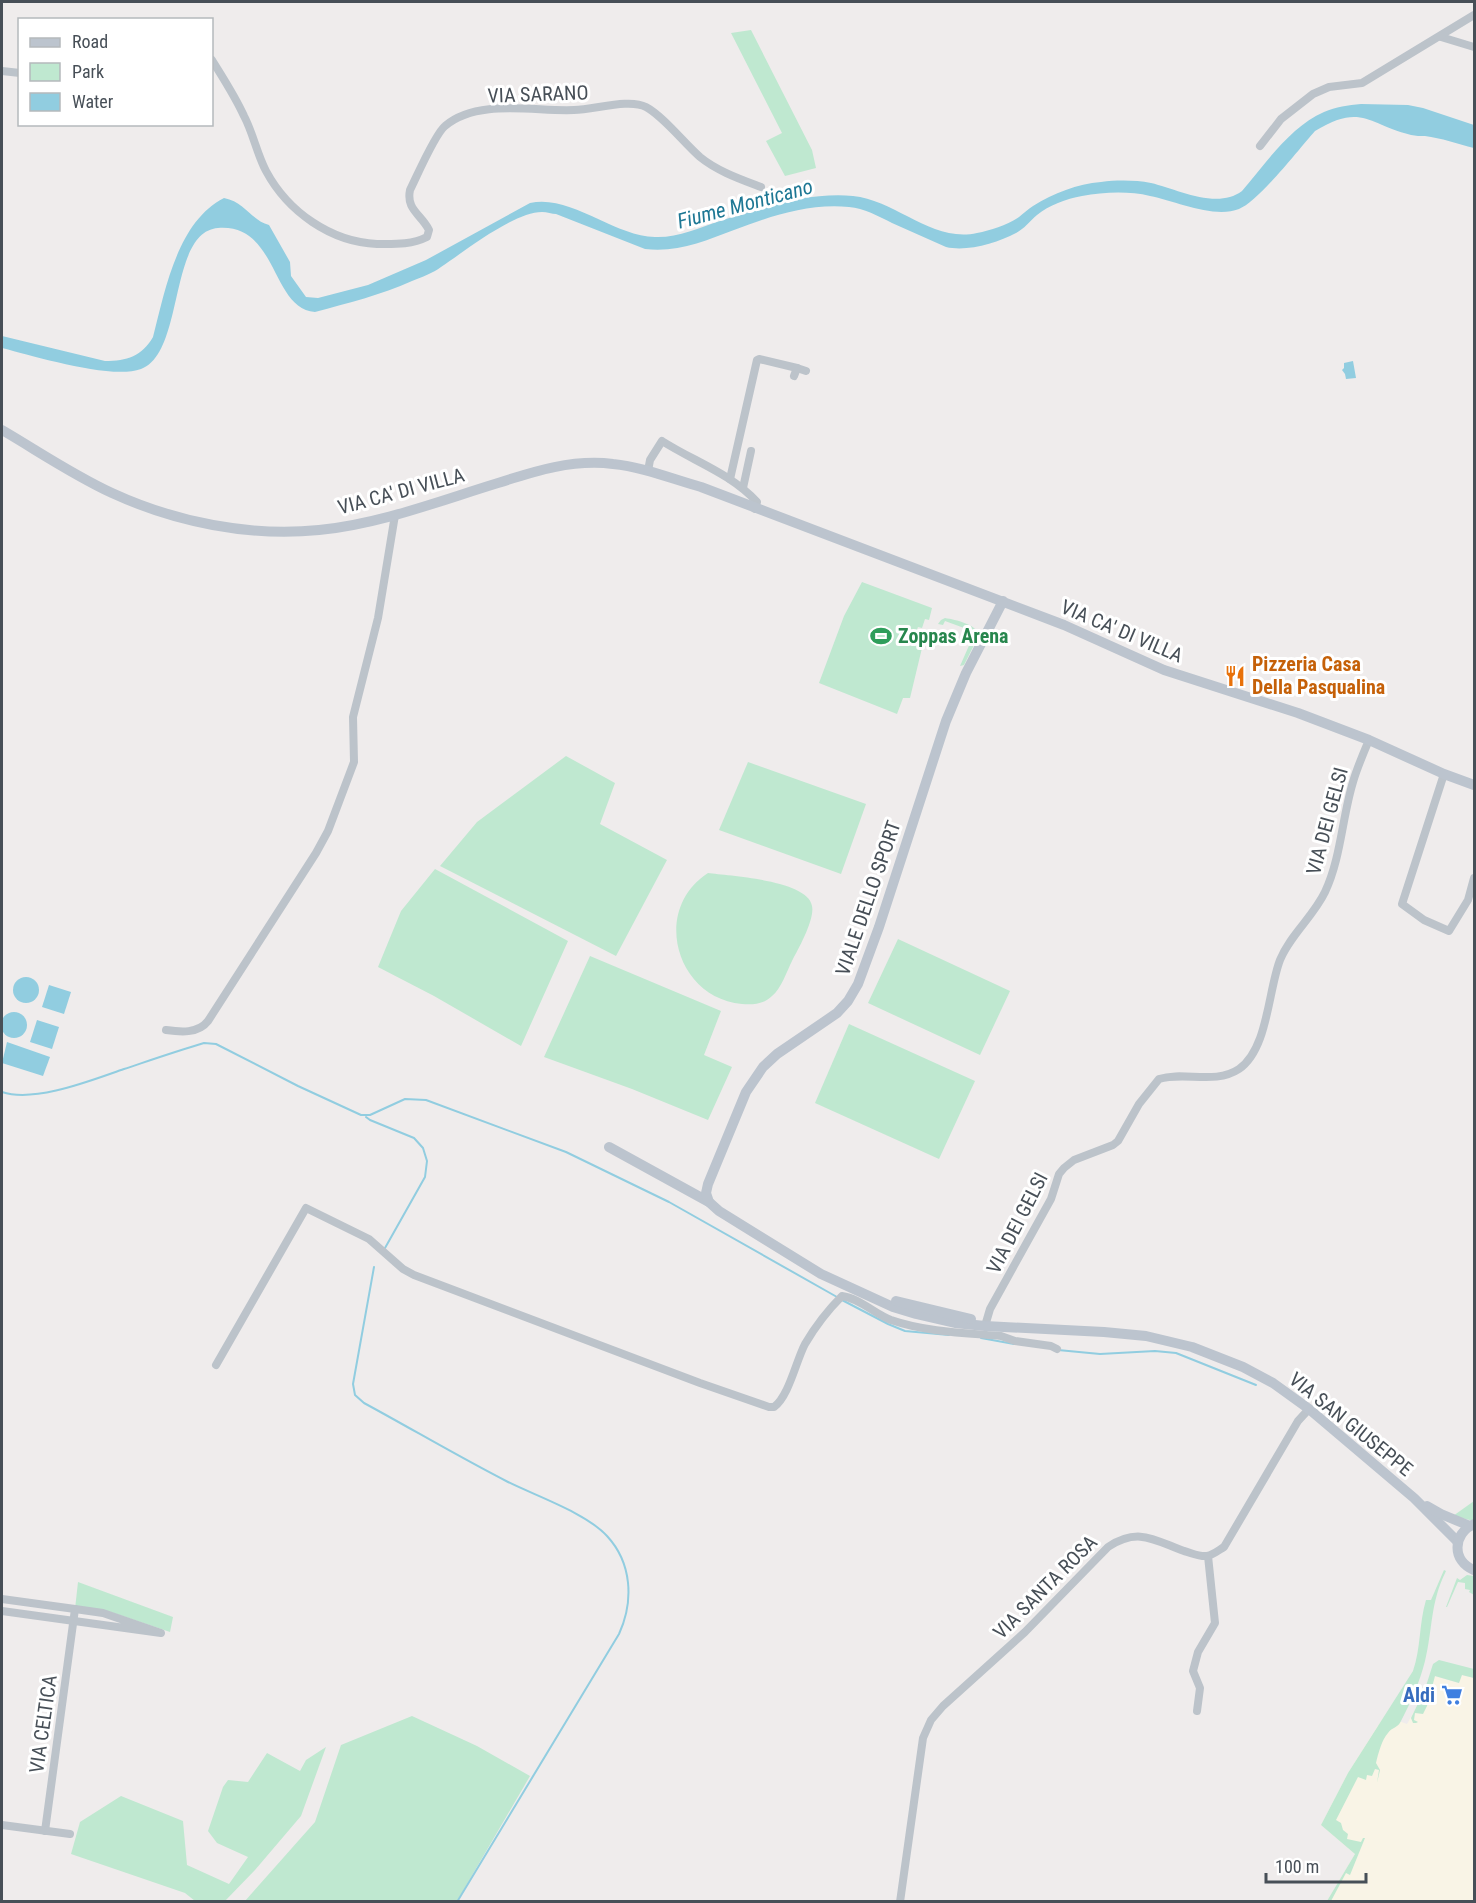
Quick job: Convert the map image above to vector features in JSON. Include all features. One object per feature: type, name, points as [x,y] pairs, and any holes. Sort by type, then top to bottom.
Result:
[{"type":"street","points":[[1260,147],[1281,119],[1313,94],[1329,87],[1362,83],[1474,15]]},
{"type":"street","points":[[1441,37],[1474,47]]},
{"type":"street","name":"VIA SARANO","points":[[213,62],[245,116],[262,163],[274,184],[301,214],[317,226],[344,239],[399,244],[417,242],[427,237],[429,230],[426,223],[412,208],[408,199],[410,190],[444,127],[461,117],[511,107],[572,111],[633,103],[645,106],[702,159],[761,188]]},
{"type":"street","points":[[2,71],[18,73]]},
{"type":"street","points":[[730,478],[757,360],[796,372],[806,371]]},
{"type":"street","name":"VIA CA' DI VILLA","points":[[2,430],[112,493],[181,518],[221,527],[276,531],[318,531],[371,522],[558,466],[613,464],[648,471],[700,487],[1003,601],[1092,636],[1164,670],[1298,713],[1369,740],[1474,785]]},
{"type":"street","points":[[648,471],[650,460],[662,441],[730,478],[757,502],[755,509]]},
{"type":"street","points":[[743,488],[751,451]]},
{"type":"street","points":[[166,1030],[188,1031],[198,1029],[208,1022],[328,831],[354,762],[353,717],[378,618],[395,515]]},
{"type":"street","name":"VIALE DELLO SPORT","points":[[709,1202],[706,1193],[708,1184],[752,1081],[777,1054],[837,1013],[848,1001],[858,984],[876,937],[946,721],[966,674],[1003,601]]},
{"type":"street","name":"VIA DEI GELSI","points":[[985,1324],[996,1299],[1051,1199],[1059,1174],[1064,1168],[1074,1160],[1118,1141],[1139,1104],[1159,1079],[1222,1076],[1240,1069],[1252,1053],[1264,1028],[1280,961],[1286,948],[1326,891],[1353,782],[1369,740]]},
{"type":"street","points":[[1444,774],[1402,903],[1424,920],[1449,931],[1468,900],[1474,878]]},
{"type":"street","name":"VIA SAN GIUSEPPE","points":[[609,1147],[709,1202],[719,1211],[812,1269],[892,1307],[917,1311],[956,1323],[1146,1336],[1214,1354],[1256,1373],[1309,1409],[1414,1498],[1458,1542]]},
{"type":"street","points":[[216,1365],[306,1208],[369,1239],[403,1269],[414,1275],[769,1407],[778,1404],[791,1380],[804,1346],[818,1325],[839,1299],[847,1296],[889,1319],[912,1326],[1001,1336],[1057,1349]]},
{"type":"street","points":[[912,1326],[917,1311]]},
{"type":"street","points":[[1197,1711],[1200,1688],[1193,1671],[1198,1652],[1215,1623],[1208,1556],[1224,1547],[1231,1539],[1298,1421],[1309,1409]]},
{"type":"street","name":"VIA SAN GIUSEPPE","points":[[1414,1498],[1456,1521],[1472,1525]]},
{"type":"street","points":[[1439,1523],[1446,1520],[1456,1521]]},
{"type":"street","points":[[1472,1525],[1462,1532],[1457,1551],[1461,1561],[1474,1570]]},
{"type":"street","name":"VIA SANTA ROSA","points":[[900,1902],[923,1738],[931,1720],[943,1706],[1025,1632],[1116,1541],[1125,1537],[1146,1537],[1198,1556],[1208,1556]]},
{"type":"street","points":[[2,1599],[103,1613],[163,1634],[2,1611]]},
{"type":"street","name":"VIA CELTICA","points":[[45,1831],[75,1609]]},
{"type":"street","points":[[2,1825],[70,1834]]},
{"type":"shaded area","points":[[1430,1675],[1459,1683],[1461,1675],[1474,1678],[1474,1901],[1327,1901],[1355,1854],[1321,1825],[1348,1773],[1377,1727],[1385,1716],[1407,1724],[1421,1699]]},
{"type":"green space","points":[[751,30],[812,150],[816,168],[785,176],[766,141],[782,133],[731,33]]},
{"type":"green space","points":[[862,582],[932,608],[929,620],[925,619],[922,628],[918,627],[912,643],[922,648],[910,698],[903,698],[897,714],[819,683],[844,616]]},
{"type":"green space","points":[[945,618],[970,625],[979,635],[964,665],[960,666],[975,632],[945,621],[943,625],[938,624]]},
{"type":"green space","points":[[566,756],[615,783],[600,824],[667,860],[616,956],[440,866],[477,822]]},
{"type":"green space","points":[[748,762],[866,804],[841,874],[719,830]]},
{"type":"green space","points":[[435,869],[568,941],[521,1046],[378,967],[401,911]]},
{"type":"green space","points":[[708,873],[783,885],[807,897],[812,906],[809,926],[784,980],[775,993],[765,1001],[742,1004],[719,998],[701,986],[687,970],[679,950],[676,929],[680,908],[690,889]]},
{"type":"green space","points":[[898,939],[1010,991],[980,1055],[868,1003]]},
{"type":"green space","points":[[590,956],[721,1011],[704,1055],[732,1067],[708,1120],[544,1057]]},
{"type":"green space","points":[[849,1024],[975,1081],[939,1159],[815,1103]]},
{"type":"green space","points":[[1474,1501],[1474,1521],[1453,1516]]},
{"type":"green space","points":[[1444,1570],[1446,1571],[1434,1605],[1423,1669],[1401,1721],[1382,1743],[1376,1763],[1380,1770],[1377,1783],[1379,1770],[1375,1769],[1372,1776],[1367,1775],[1366,1780],[1358,1777],[1336,1820],[1341,1823],[1343,1830],[1348,1834],[1347,1839],[1361,1842],[1365,1838],[1350,1875],[1346,1873],[1331,1901],[1327,1901],[1355,1854],[1321,1825],[1348,1773],[1413,1671],[1426,1600],[1431,1600]]},
{"type":"green space","points":[[1467,1575],[1474,1576],[1474,1595],[1469,1592],[1470,1590],[1465,1589],[1465,1583],[1458,1582],[1446,1607],[1457,1578],[1460,1580]]},
{"type":"green space","points":[[78,1582],[173,1617],[170,1632],[108,1611],[75,1609]]},
{"type":"green space","points":[[1439,1660],[1474,1669],[1474,1678],[1462,1675],[1459,1683],[1435,1676],[1427,1706],[1423,1714],[1415,1713],[1414,1720],[1418,1722],[1413,1723],[1411,1718],[1425,1689],[1433,1664]]},
{"type":"green space","points":[[412,1716],[477,1746],[530,1776],[457,1901],[245,1901],[315,1822],[341,1745]]},
{"type":"green space","points":[[326,1747],[301,1816],[225,1901],[195,1901],[185,1893],[71,1854],[80,1822],[121,1796],[183,1821],[187,1865],[229,1884],[248,1857],[217,1843],[208,1831],[223,1787],[228,1780],[248,1782],[267,1753],[300,1771],[306,1760]]},
{"type":"water","points":[[1361,104],[1408,105],[1474,125],[1474,148],[1437,138],[1396,131],[1364,118],[1344,118],[1315,131],[1267,186],[1239,209],[1229,212],[1207,211],[1134,193],[1090,195],[1052,205],[1008,237],[982,246],[963,248],[946,247],[871,213],[849,207],[819,207],[790,212],[691,245],[657,250],[645,249],[556,214],[542,212],[518,218],[504,225],[427,275],[376,295],[315,312],[301,307],[290,297],[263,252],[252,239],[238,230],[218,228],[202,235],[191,249],[183,270],[165,341],[155,359],[141,369],[128,372],[92,369],[2,348],[2,336],[105,361],[120,360],[139,353],[153,337],[168,279],[184,240],[208,209],[224,198],[237,203],[257,219],[269,225],[290,262],[291,276],[306,297],[318,298],[368,285],[426,260],[530,203],[561,204],[639,235],[663,237],[680,234],[769,206],[820,196],[853,196],[869,199],[929,227],[961,234],[977,233],[1004,225],[1049,197],[1092,183],[1145,182],[1197,196],[1221,199],[1242,191],[1279,147],[1300,127],[1324,112]]},
{"type":"water","points":[[1353,361],[1356,378],[1346,379],[1342,370],[1344,363]]},
{"type":"water","points":[[26,977],[35,981],[39,990],[35,999],[26,1003],[17,999],[13,990],[17,981]]},
{"type":"water","points":[[49,985],[71,992],[64,1014],[42,1007]]},
{"type":"water","points":[[14,1012],[23,1016],[27,1025],[23,1034],[14,1038],[5,1034],[1,1025],[5,1016]]},
{"type":"water","points":[[37,1020],[59,1027],[52,1049],[30,1042]]},
{"type":"water","points":[[7,1042],[50,1057],[43,1076],[2,1063]]},
{"type":"waterway","points":[[2,1092],[30,1095],[63,1089],[204,1043],[216,1044],[361,1115],[370,1115],[405,1099],[426,1100],[566,1152],[669,1202],[837,1297]]},
{"type":"waterway","points":[[366,1117],[414,1138],[423,1148],[427,1161],[425,1177],[385,1248]]},
{"type":"waterway","points":[[374,1267],[353,1384],[355,1395],[364,1403],[472,1463],[587,1520],[607,1536],[615,1547],[622,1558],[628,1583],[627,1609],[619,1634],[457,1902]]},
{"type":"waterway","points":[[842,1300],[905,1331],[949,1335]]},
{"type":"waterway","points":[[981,1338],[1014,1344]]},
{"type":"waterway","points":[[1058,1350],[1100,1354],[1155,1351],[1176,1353],[1256,1385]]},
{"type":"place","name":"Zoppas Arena","points":[[881,636]]},
{"type":"place","name":"Pizzeria Casa Della Pasqualina","points":[[1235,676]]},
{"type":"place","name":"Aldi","points":[[1452,1695]]},
{"type":"water label","name":"Fiume Monticano","points":[[745,204]]}]
